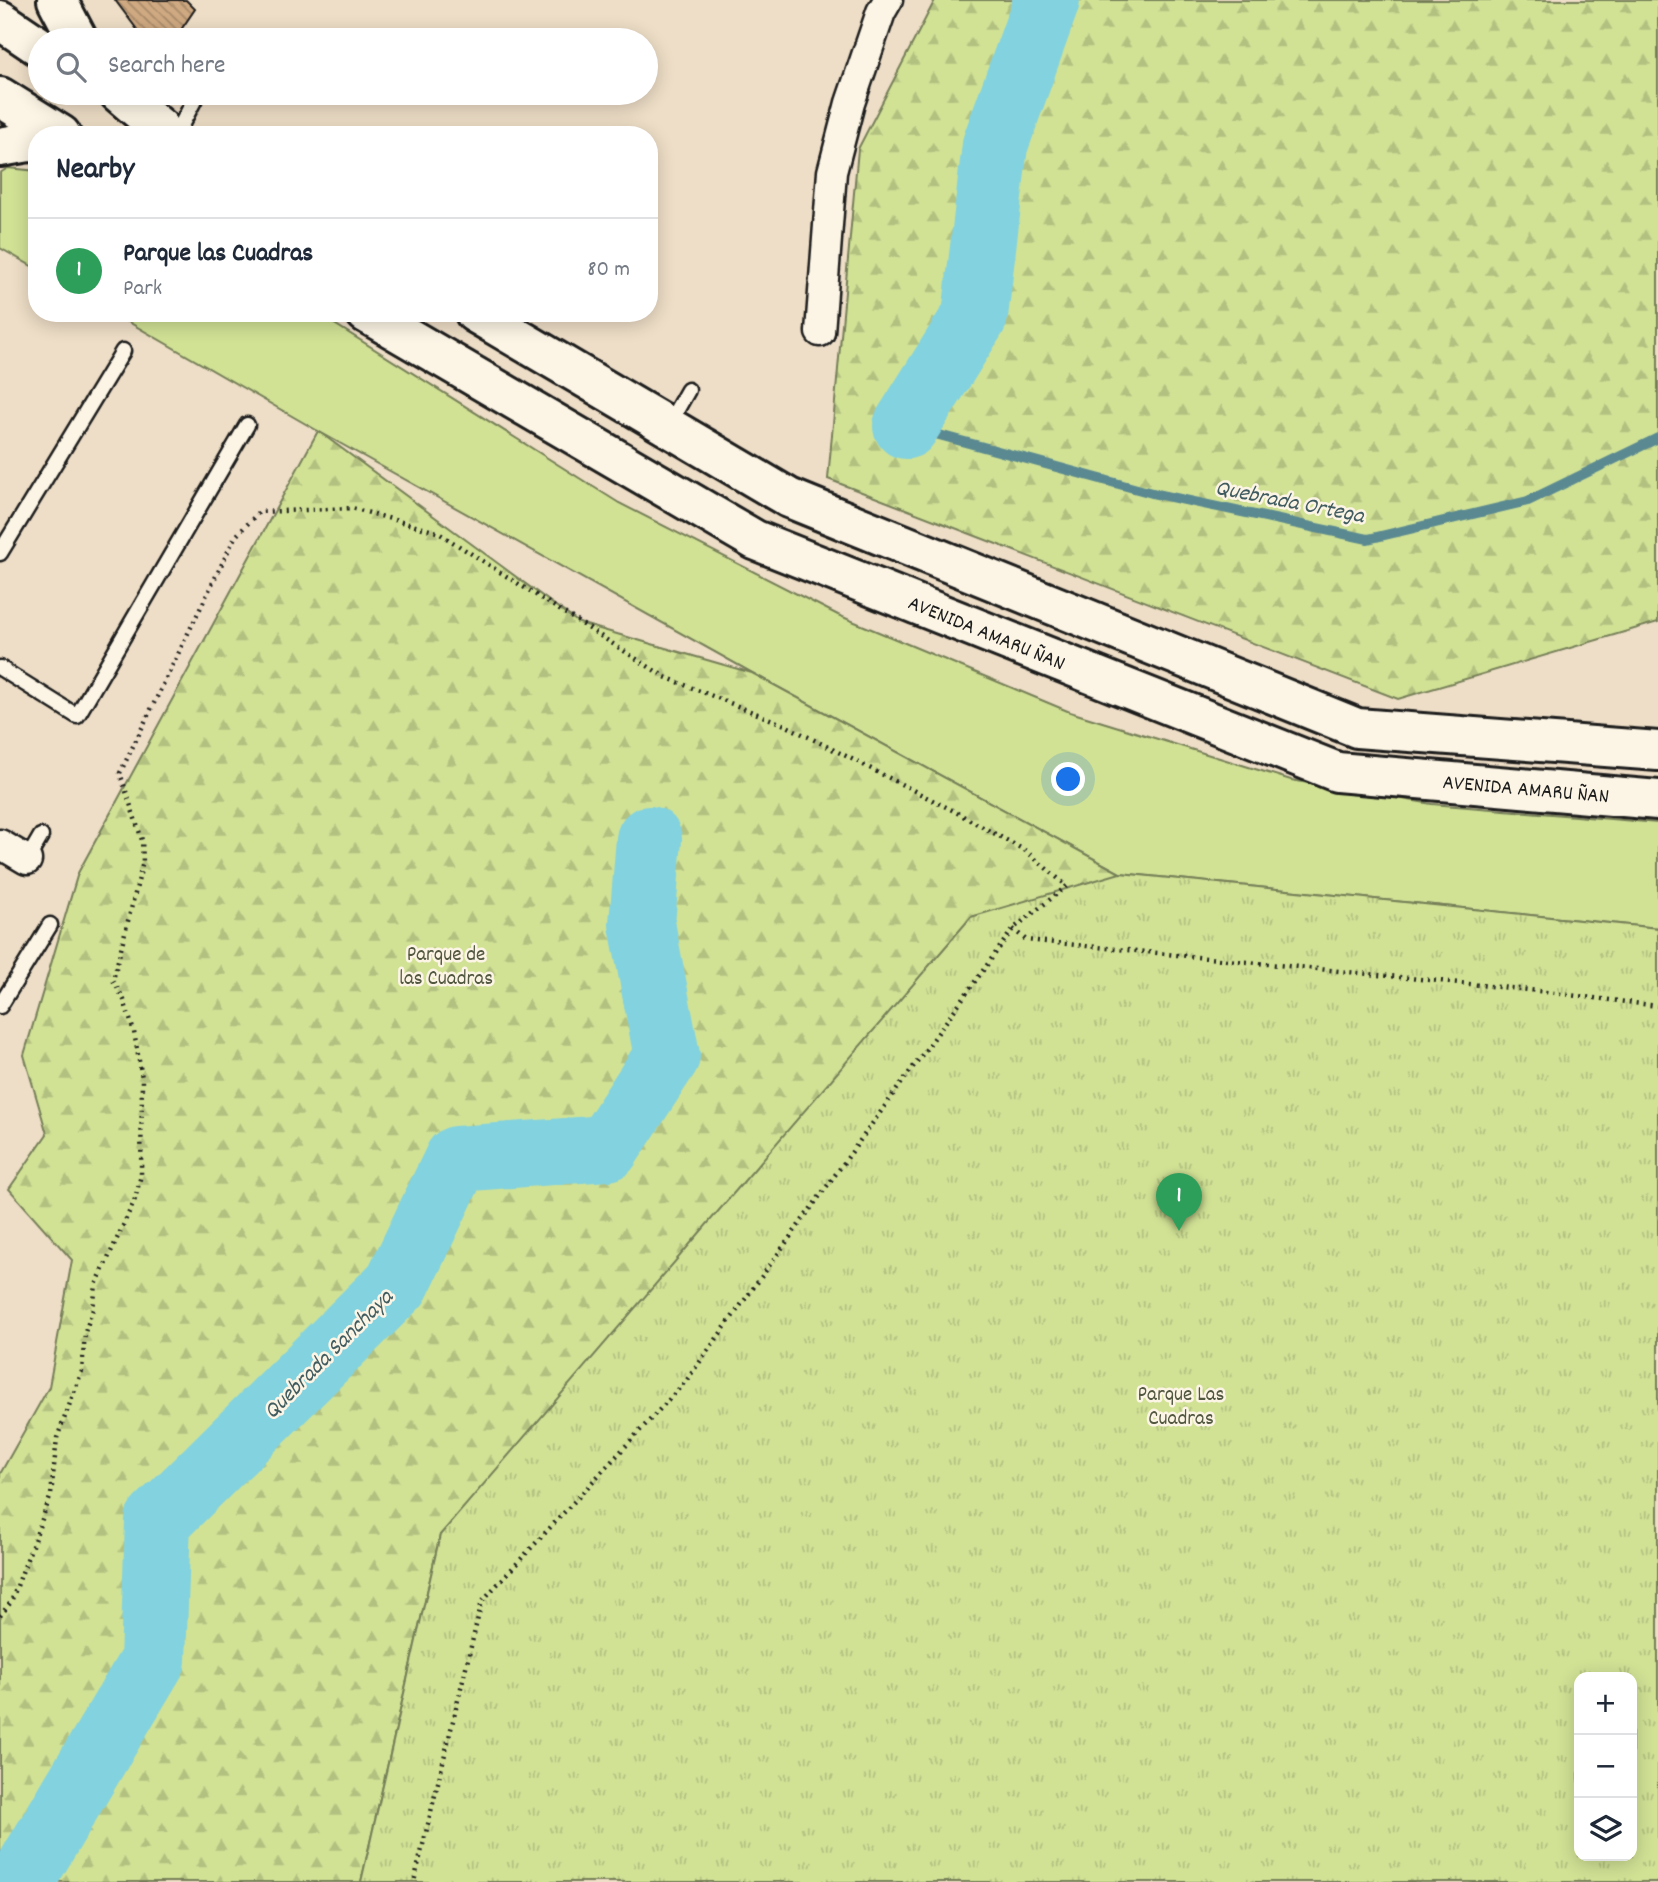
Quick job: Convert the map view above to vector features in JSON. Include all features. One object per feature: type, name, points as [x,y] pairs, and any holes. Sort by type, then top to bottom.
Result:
[{"type":"main road","points":[[57,0],[72,28]]},
{"type":"main road","points":[[0,20],[28,39]]},
{"type":"main road","points":[[0,97],[47,126]]},
{"type":"main road","points":[[127,105],[160,126]]},
{"type":"main road","points":[[135,105],[161,126]]},
{"type":"main road","points":[[0,147],[28,142]]},
{"type":"main road","name":"AVENIDA AMARU ÑAN","points":[[381,322],[755,540],[1337,772],[1658,800]]},
{"type":"main road","points":[[490,322],[789,498],[1357,728],[1658,751]]},
{"type":"street","points":[[820,332],[832,172],[850,103],[881,12],[888,0]]},
{"type":"street","points":[[0,844],[27,860]]},
{"type":"lane","points":[[173,126],[189,105]]},
{"type":"lane","points":[[0,551],[123,351]]},
{"type":"lane","points":[[667,426],[688,390]]},
{"type":"lane","points":[[0,668],[76,716],[247,425]]},
{"type":"lane","points":[[27,860],[41,836]]},
{"type":"lane","points":[[0,1006],[50,925]]},
{"type":"path","points":[[0,1616],[11,1602],[51,1495],[57,1437],[82,1371],[85,1332],[93,1309],[96,1285],[135,1199],[141,1175],[142,1078],[134,1032],[124,1000],[113,979],[143,862],[142,839],[120,773],[234,537],[259,512],[352,508],[437,532],[665,677],[785,725],[953,810],[1026,851],[1067,886],[1013,929],[686,1381],[482,1601],[414,1882]]},
{"type":"path","points":[[1013,929],[1026,940],[1530,990],[1658,1006]]},
{"type":"green space","points":[[935,0],[1658,0],[1658,622],[1398,699],[828,479],[858,149]]},
{"type":"green space","points":[[8,168],[28,170],[28,264],[0,248],[0,173]]},
{"type":"green space","points":[[129,322],[331,322],[619,503],[838,615],[1070,712],[1291,780],[1432,804],[1658,823],[1658,928],[1120,873],[765,680],[318,431]]},
{"type":"green space","name":"Parque de las Cuadras","points":[[318,431],[579,623],[752,673],[1120,873],[1013,929],[440,1535],[361,1882],[0,1882],[0,1474],[49,1387],[72,1260],[9,1189],[47,1134],[24,1055],[78,873]]},
{"type":"green space","name":"Parque Las Cuadras","points":[[1120,873],[1658,928],[1658,1882],[361,1882],[440,1535],[971,917]]},
{"type":"building","points":[[115,0],[186,0],[195,9],[182,28],[136,28]]},
{"type":"waterway","points":[[906,426],[975,316],[995,145],[1047,0]]},
{"type":"waterway","name":"Quebrada Ortega","points":[[906,426],[1152,493],[1368,539],[1528,501],[1658,438]]},
{"type":"waterway","name":"Quebrada Sanchaya","points":[[21,1882],[153,1660],[158,1521],[397,1284],[457,1159],[607,1148],[667,1056],[642,924],[649,839]]},
{"type":"place","name":"Parque las Cuadras","points":[[1179,1231]]}]
